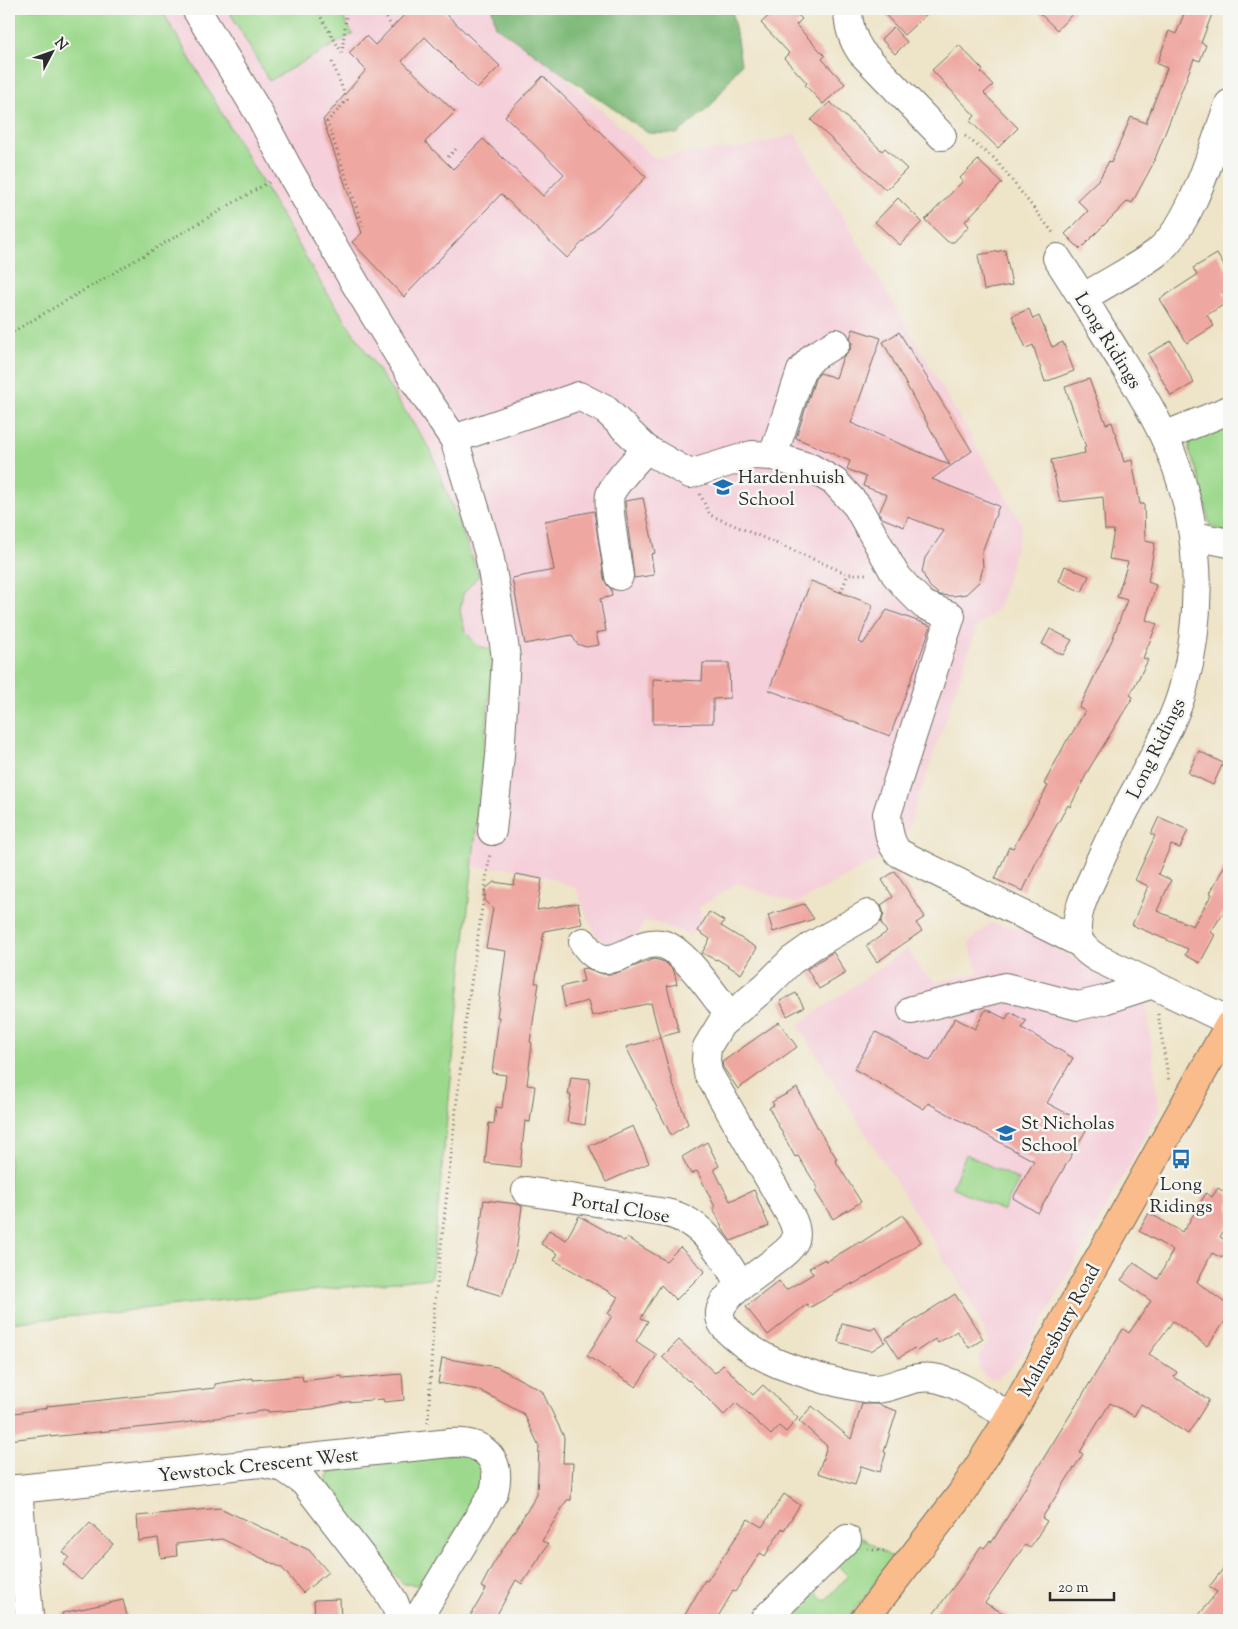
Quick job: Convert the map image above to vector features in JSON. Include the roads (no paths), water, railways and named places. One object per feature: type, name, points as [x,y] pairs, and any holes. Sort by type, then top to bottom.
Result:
[{"type":"main road","name":"Malmesbury Road","points":[[864,1620],[961,1494],[1010,1417],[1229,1023]]},
{"type":"street","points":[[196,9],[258,112],[288,170],[412,377],[454,439],[489,554],[506,658],[500,756],[492,832]]},
{"type":"street","points":[[848,9],[850,30],[856,45],[867,60],[954,136]]},
{"type":"street","points":[[1083,298],[1156,253],[1174,233],[1190,209],[1229,104]]},
{"type":"street","name":"Long Ridings","points":[[1057,258],[1146,401],[1164,436],[1182,484],[1194,536],[1196,562],[1196,605],[1190,656],[1183,688],[1165,734],[1107,842],[1082,904],[1077,929],[1080,943]]},
{"type":"street","points":[[773,456],[800,371],[813,357],[836,343]]},
{"type":"street","points":[[454,439],[579,396],[606,410],[646,449],[690,474],[752,455],[773,456],[811,468],[834,482],[857,506],[900,579],[924,605],[951,616],[887,814],[890,835],[897,851],[1080,943],[1094,956],[1229,1023]]},
{"type":"street","points":[[1164,436],[1229,410]]},
{"type":"street","points":[[619,576],[610,496],[646,449]]},
{"type":"street","points":[[1194,536],[1229,543]]},
{"type":"street","points":[[868,914],[812,946],[791,961],[766,986],[730,1016],[718,1028],[710,1040],[705,1054],[706,1066],[718,1092],[789,1213],[796,1235],[788,1250],[742,1286],[724,1303],[720,1313],[722,1321],[728,1332],[735,1338],[768,1360],[784,1368],[863,1388],[882,1388],[914,1379],[938,1379],[957,1386],[1010,1417]]},
{"type":"street","points":[[583,942],[592,955],[602,959],[623,956],[650,943],[660,943],[670,947],[689,964],[730,1016]]},
{"type":"street","points":[[912,1010],[1005,987],[1078,1006],[1104,1000],[1153,984]]},
{"type":"street","name":"Portal Close","points":[[526,1191],[654,1211],[683,1218],[697,1227],[708,1239],[742,1286]]},
{"type":"street","name":"Yewstock Crescent West","points":[[33,1619],[13,1489],[461,1442],[470,1443],[485,1451],[492,1459],[497,1474],[494,1492],[417,1620]]},
{"type":"street","points":[[265,1464],[284,1468],[304,1482],[384,1586],[394,1602],[401,1620]]},
{"type":"street","points":[[764,1620],[822,1576],[847,1539]]},
{"type":"place","name":"Hardenhuish School","points":[[723,487]]},
{"type":"place","name":"St Nicholas School","points":[[1006,1133]]},
{"type":"place","name":"Long Ridings","points":[[1181,1159]]}]
